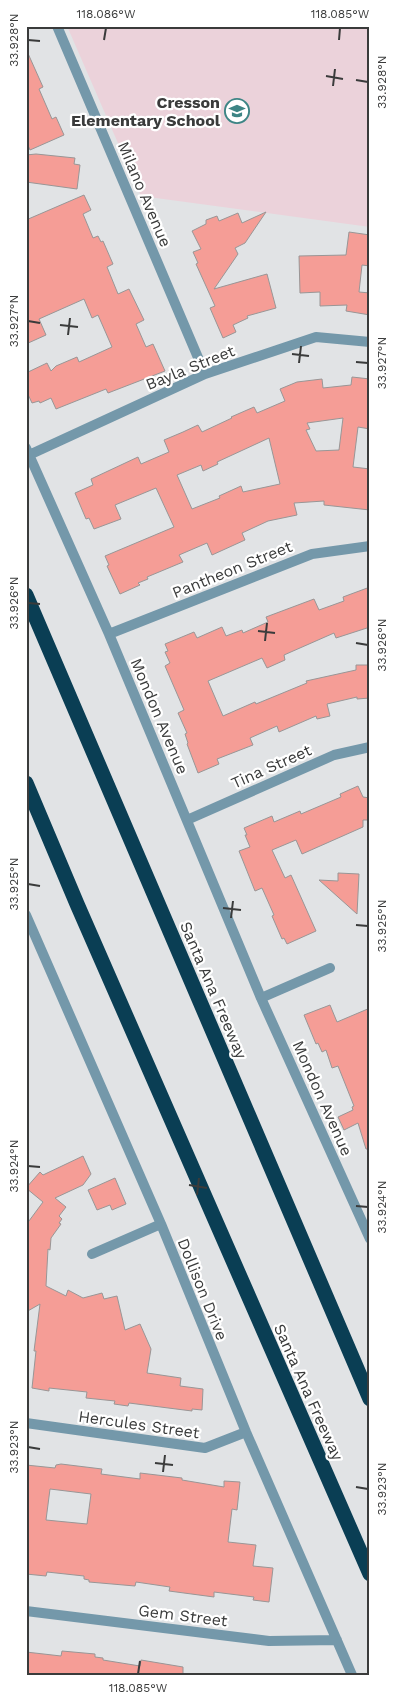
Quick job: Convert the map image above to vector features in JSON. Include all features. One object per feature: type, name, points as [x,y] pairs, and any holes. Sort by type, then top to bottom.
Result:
[{"type":"highway","name":"Santa Ana Freeway","points":[[26,595],[370,1399]]},
{"type":"highway","name":"Santa Ana Freeway","points":[[26,783],[85,923],[370,1574]]},
{"type":"street","name":"Milano Avenue","points":[[56,26],[205,374]]},
{"type":"street","name":"Bayla Street","points":[[28,451],[205,374],[316,337],[370,342]]},
{"type":"street","name":"Mondon Avenue","points":[[28,451],[109,634],[261,998],[370,1239]]},
{"type":"street","name":"Pantheon Street","points":[[109,634],[312,554],[370,546]]},
{"type":"street","name":"Tina Street","points":[[187,820],[334,755],[370,747]]},
{"type":"street","name":"Dollison Drive","points":[[27,917],[161,1224],[246,1432],[352,1675]]},
{"type":"street","points":[[261,998],[330,968]]},
{"type":"street","points":[[92,1254],[161,1224]]},
{"type":"street","name":"Hercules Street","points":[[26,1423],[205,1448],[246,1432]]},
{"type":"street","name":"Gem Street","points":[[26,1611],[269,1641],[337,1640]]},
{"type":"shaded area","name":"Cresson Elementary School","points":[[67,26],[370,26],[370,227],[141,196]]},
{"type":"building","points":[[26,49],[43,87],[39,89],[52,119],[56,117],[64,135],[30,150],[26,141]]},
{"type":"building","points":[[36,154],[75,158],[74,164],[80,165],[77,189],[26,182],[26,155]]},
{"type":"building","points":[[84,195],[91,210],[83,214],[93,238],[98,236],[101,242],[103,241],[113,264],[107,267],[118,294],[129,289],[144,320],[136,324],[146,347],[153,344],[165,371],[108,393],[106,389],[56,409],[51,398],[40,403],[39,401],[32,403],[26,390],[26,373],[47,363],[51,371],[56,366],[77,357],[79,362],[112,347],[98,315],[92,318],[84,299],[39,319],[46,335],[26,344],[26,220]]},
{"type":"building","points":[[266,212],[245,243],[235,248],[238,254],[214,289],[267,274],[276,308],[247,316],[248,318],[233,325],[236,332],[223,338],[210,308],[215,306],[196,264],[198,263],[193,252],[201,249],[192,231],[206,224],[206,220],[217,216],[219,221],[238,213],[242,223]]},
{"type":"building","points":[[349,232],[370,235],[370,266],[362,265],[359,292],[370,293],[370,315],[346,311],[347,305],[320,306],[320,292],[300,293],[299,256],[346,255]]},
{"type":"building","points":[[352,377],[370,379],[370,429],[358,427],[353,467],[370,469],[370,510],[324,505],[324,501],[294,503],[297,515],[268,521],[242,533],[245,540],[212,555],[207,543],[179,555],[183,562],[147,577],[148,579],[138,583],[140,585],[120,594],[107,566],[109,565],[105,556],[174,527],[156,488],[115,505],[121,519],[94,529],[89,518],[86,519],[75,493],[93,485],[91,479],[138,457],[141,464],[169,452],[164,440],[198,425],[202,432],[254,407],[257,413],[285,401],[280,389],[297,382],[322,379],[323,388],[351,385]],"holes":[[[343,418],[339,450],[316,451],[306,430],[310,429],[307,423]],[[269,438],[280,484],[243,492],[241,486],[219,496],[220,498],[192,509],[177,475],[201,465],[203,471],[218,464],[217,462]]]},
{"type":"building","points":[[370,587],[370,627],[336,638],[334,633],[284,655],[285,660],[267,668],[262,658],[208,681],[223,716],[307,683],[306,681],[356,670],[356,665],[370,665],[370,698],[357,699],[357,697],[327,704],[330,716],[317,719],[316,716],[279,732],[277,726],[250,738],[253,745],[217,759],[219,764],[198,773],[187,744],[185,734],[187,733],[178,713],[184,710],[165,666],[170,663],[165,652],[168,651],[165,644],[194,632],[197,638],[222,627],[226,636],[242,630],[243,633],[268,622],[266,617],[314,599],[319,610],[344,601],[343,597]]},
{"type":"building","points":[[358,786],[363,797],[370,798],[370,820],[363,820],[363,827],[302,854],[296,840],[272,850],[285,878],[291,875],[316,931],[287,944],[284,938],[282,939],[262,888],[255,891],[239,851],[250,847],[244,828],[272,816],[274,822],[300,811],[301,814],[341,797],[340,794]]},
{"type":"building","points":[[338,873],[359,874],[357,914],[319,880],[338,881]]},
{"type":"building","points":[[330,1005],[337,1022],[370,1008],[370,1149],[366,1149],[358,1123],[344,1130],[338,1117],[353,1110],[352,1107],[354,1106],[338,1066],[332,1068],[326,1050],[322,1052],[318,1043],[316,1044],[304,1015]]},
{"type":"building","points":[[83,1156],[91,1174],[83,1185],[55,1198],[66,1207],[59,1216],[62,1219],[59,1223],[61,1224],[51,1238],[50,1250],[48,1249],[46,1286],[66,1296],[68,1290],[83,1298],[102,1293],[104,1299],[117,1296],[125,1330],[140,1324],[151,1349],[147,1373],[181,1378],[180,1386],[203,1389],[202,1410],[192,1409],[192,1411],[129,1403],[128,1406],[114,1404],[115,1401],[86,1398],[87,1392],[49,1388],[49,1391],[32,1388],[36,1351],[34,1351],[40,1304],[26,1312],[26,1225],[43,1202],[26,1188],[40,1172],[43,1175]]},
{"type":"building","points":[[115,1178],[126,1204],[112,1210],[110,1205],[97,1210],[88,1190]]},
{"type":"building","points":[[26,1465],[55,1468],[56,1465],[102,1469],[101,1474],[140,1479],[140,1473],[182,1478],[182,1480],[224,1487],[224,1481],[240,1482],[237,1510],[232,1509],[228,1542],[256,1545],[253,1566],[273,1568],[269,1602],[253,1600],[254,1597],[214,1592],[214,1597],[169,1591],[170,1587],[136,1582],[135,1586],[89,1582],[89,1580],[84,1579],[84,1576],[47,1572],[46,1576],[26,1574]],"holes":[[[50,1489],[91,1494],[87,1524],[46,1520]]]},
{"type":"building","points":[[62,1651],[95,1654],[95,1657],[103,1658],[103,1660],[140,1666],[141,1660],[183,1667],[183,1675],[26,1675],[26,1652],[61,1656]]},
{"type":"place","name":"Cresson Elementary School","points":[[237,111]]}]
